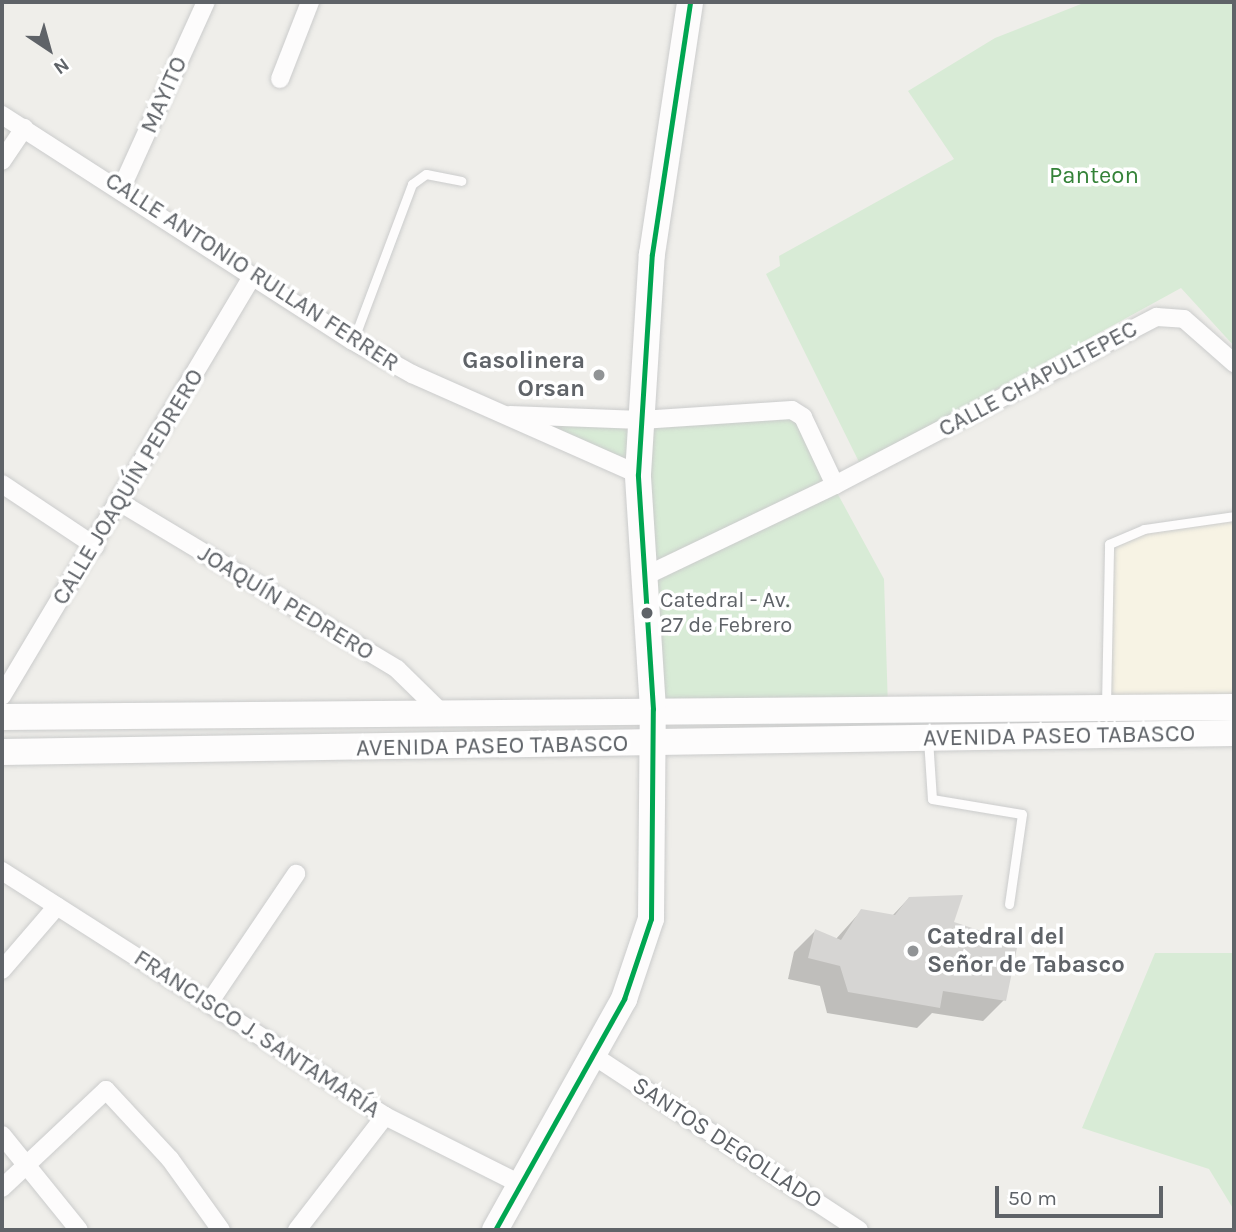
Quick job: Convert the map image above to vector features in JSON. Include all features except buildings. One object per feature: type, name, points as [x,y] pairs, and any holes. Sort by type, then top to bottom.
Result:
[{"type":"main road","points":[[495,1230],[594,1056],[628,987],[652,919],[653,709],[638,474],[652,254],[690,2]]},
{"type":"main road","name":"AVENIDA PASEO TABASCO","points":[[2,717],[653,709],[1234,707]]},
{"type":"main road","name":"AVENIDA PASEO TABASCO","points":[[2,752],[1234,733]]},
{"type":"street","name":"MAYITO","points":[[121,188],[206,2]]},
{"type":"street","points":[[280,79],[310,2]]},
{"type":"street","name":"CALLE ANTONIO RULLAN FERRER","points":[[2,115],[121,188],[252,277],[353,341],[638,474]]},
{"type":"street","points":[[2,161],[24,128]]},
{"type":"street","name":"CALLE JOAQUÍN PEDRERO","points":[[2,696],[121,503],[252,277]]},
{"type":"street","name":"CALLE CHAPULTEPEC","points":[[643,577],[835,485],[1157,317],[1172,313],[1184,319],[1234,363]]},
{"type":"street","points":[[641,420],[792,410],[803,417],[835,485]]},
{"type":"street","name":"CALLE ANTONIO RULLAN FERRER","points":[[510,415],[641,420]]},
{"type":"street","points":[[2,485],[95,545]]},
{"type":"street","name":"JOAQUÍN PEDRERO","points":[[121,503],[397,669],[442,713]]},
{"type":"street","name":"FRANCISCO J. SANTAMARÍA","points":[[2,871],[384,1116],[520,1184]]},
{"type":"street","points":[[209,1003],[296,874]]},
{"type":"street","points":[[2,970],[57,906]]},
{"type":"street","name":"SANTOS DEGOLLADO","points":[[594,1056],[859,1230]]},
{"type":"street","points":[[2,1188],[106,1090],[170,1159],[221,1230]]},
{"type":"street","points":[[297,1230],[384,1116]]},
{"type":"street","points":[[2,1135],[29,1164],[79,1230]]},
{"type":"lane","points":[[353,341],[411,184],[426,174],[461,181]]},
{"type":"lane","points":[[1106,707],[1109,544],[1144,529],[1234,516]]},
{"type":"lane","points":[[928,739],[932,799],[1022,814],[1009,904]]},
{"type":"shaded area","points":[[1234,519],[1234,702],[1109,704],[1112,548],[1145,532]]},
{"type":"green space","name":"Panteon","points":[[1086,2],[1234,2],[1234,346],[1181,288],[860,464],[766,274],[780,266],[779,256],[954,159],[908,91],[995,38]]},
{"type":"green space","points":[[792,410],[884,579],[888,708],[653,709],[638,474],[510,415]]},
{"type":"green space","points":[[1155,953],[1234,953],[1234,1210],[1209,1169],[1082,1128]]},
{"type":"transit line","points":[[495,1230],[624,999],[651,919],[653,709],[638,474],[652,254],[690,2]]},
{"type":"place","name":"Gasolinera Orsan","points":[[599,375]]},
{"type":"place","name":"Catedral - Av. 27 de Febrero","points":[[647,613]]},
{"type":"place","name":"Catedral del Señor de Tabasco","points":[[913,951]]}]
